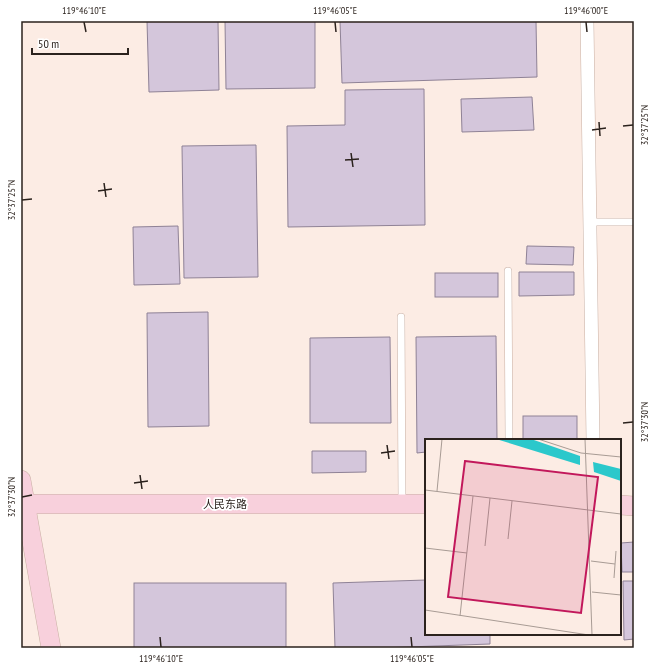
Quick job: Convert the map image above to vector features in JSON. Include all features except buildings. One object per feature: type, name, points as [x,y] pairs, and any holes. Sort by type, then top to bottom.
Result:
[{"type":"street","points":[[587,21],[593,439]]},
{"type":"street","points":[[21,480],[23,504],[50,648]]},
{"type":"street","name":"人民东路","points":[[23,504],[425,504]]},
{"type":"street","points":[[621,505],[634,506]]},
{"type":"lane","points":[[590,222],[634,222]]},
{"type":"lane","points":[[508,270],[509,439]]},
{"type":"lane","points":[[401,317],[402,504]]}]
